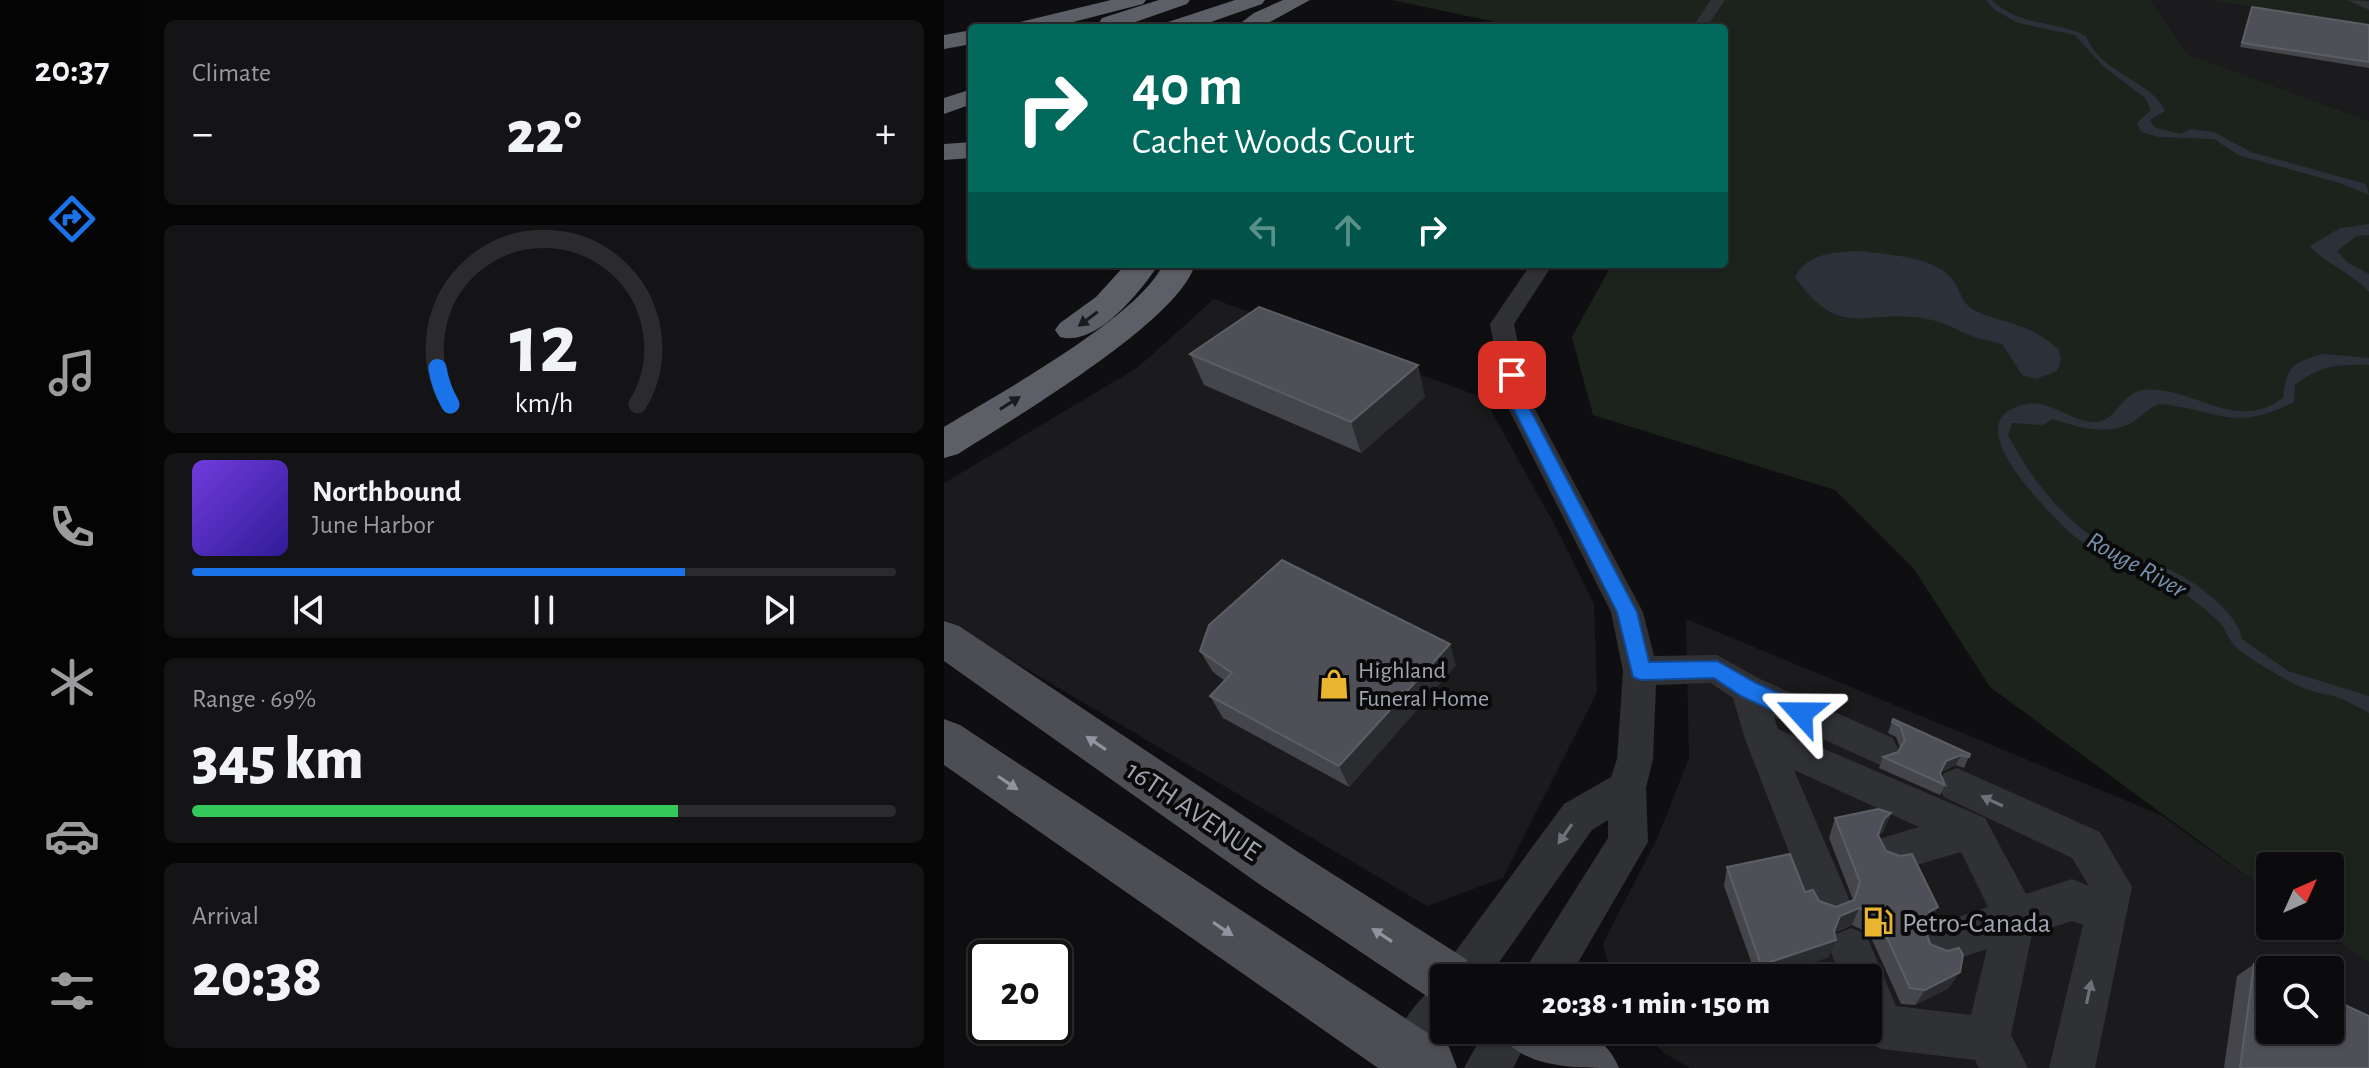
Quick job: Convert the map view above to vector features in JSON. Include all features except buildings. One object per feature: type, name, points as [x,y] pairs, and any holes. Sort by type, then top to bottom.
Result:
[{"type":"highway","points":[[1040,24],[1136,0]]},
{"type":"highway","points":[[1105,24],[1180,0]]},
{"type":"highway","points":[[1185,24],[1255,0]]},
{"type":"highway","points":[[1251,24],[1300,0]]},
{"type":"highway","points":[[944,42],[968,38]]},
{"type":"highway","points":[[944,106],[968,97]]},
{"type":"highway","points":[[944,152],[968,150]]},
{"type":"highway","points":[[944,411],[1054,344],[1108,304],[1140,268]]},
{"type":"highway","points":[[944,445],[1070,365],[1139,315],[1178,268]]},
{"type":"main road","name":"16TH AVENUE","points":[[944,638],[1277,867],[1430,967]]},
{"type":"main road","points":[[944,739],[1414,1064]]},
{"type":"main road","points":[[1550,1044],[1590,1068]]},
{"type":"street","points":[[1702,24],[1718,0]]},
{"type":"street","points":[[2354,0],[2369,6]]},
{"type":"street","points":[[1539,268],[1502,324],[1517,400],[1627,612],[1640,671],[1635,759],[1627,788],[1628,842],[1553,964]]},
{"type":"street","points":[[1640,671],[1717,669],[1748,689],[1880,749]]},
{"type":"street","points":[[1748,689],[1763,739],[1828,882]]},
{"type":"street","points":[[1763,739],[1971,831],[2015,916],[1996,1054],[1882,1027]]},
{"type":"street","points":[[1957,785],[2086,845],[2112,887],[2072,1068]]},
{"type":"street","points":[[1472,964],[1578,817],[1627,788]]},
{"type":"street","points":[[1893,853],[1971,831]]},
{"type":"street","points":[[1938,944],[2015,916],[2072,900],[2106,914]]},
{"type":"street","points":[[1414,1064],[1430,1032]]},
{"type":"street","points":[[1487,1068],[1502,1044]]},
{"type":"shaded area","points":[[1392,0],[2150,0],[2187,54],[2369,121],[2369,963],[2337,940],[2344,940],[2344,852],[2256,852],[2256,883],[1990,687],[1914,569],[1835,490],[1593,415],[1572,337],[1610,268],[1728,268],[1728,24],[1505,24]]},
{"type":"shaded area","points":[[2150,0],[2203,0],[2369,24],[2369,121],[2186,54]]},
{"type":"shaded area","points":[[2203,0],[2369,0],[2369,24]]},
{"type":"shaded area","points":[[1214,299],[1484,398],[1558,531],[1594,604],[1597,692],[1503,878],[1427,906],[944,620],[944,483],[1137,368]]},
{"type":"shaded area","points":[[1686,619],[2161,815],[2256,883],[2256,940],[2337,940],[2369,963],[2369,1068],[1690,1068],[1655,1044],[1882,1044],[1882,964],[1608,964],[1603,943],[1657,839],[1689,758]]},
{"type":"water","points":[[1986,0],[1992,0],[2025,19],[2086,36],[2102,59],[2159,101],[2165,111],[2150,120],[2154,127],[2180,134],[2191,129],[2214,132],[2251,152],[2366,184],[2369,195],[2340,183],[2238,155],[2214,139],[2159,137],[2141,132],[2137,123],[2151,110],[2145,98],[2103,66],[2075,35],[2018,23],[1995,10]]},
{"type":"water","points":[[2369,224],[2369,235],[2357,236],[2337,251],[2348,263],[2369,274],[2369,292],[2310,246],[2340,228]]},
{"type":"water","points":[[1859,251],[1934,265],[1953,280],[1966,304],[1974,310],[2031,331],[2059,349],[2061,361],[2057,371],[2036,379],[2022,375],[2002,344],[1932,320],[1842,317],[1812,298],[1795,277],[1814,258]]},
{"type":"water","name":"Rouge River","points":[[2323,354],[2369,358],[2369,365],[2338,366],[2312,374],[2295,385],[2294,402],[2256,416],[2227,417],[2160,404],[2123,427],[2092,429],[2052,419],[2043,425],[2012,423],[2008,435],[2047,494],[2084,531],[2115,551],[2168,569],[2189,580],[2224,608],[2239,629],[2242,639],[2288,671],[2369,696],[2369,713],[2342,699],[2301,687],[2269,670],[2236,647],[2218,621],[2175,586],[2148,571],[2098,551],[2075,536],[2023,481],[2000,443],[1998,426],[2006,413],[2026,404],[2043,405],[2095,422],[2108,417],[2129,396],[2143,390],[2161,390],[2230,410],[2265,408],[2283,398],[2293,367]]},
{"type":"place","name":"Highland Funeral Home","points":[[1334,684]]},
{"type":"place","name":"Petro-Canada","points":[[1878,922]]},
{"type":"route","points":[[1512,375],[1517,400],[1627,612],[1640,671],[1717,669],[1748,689],[1801,713]]}]
